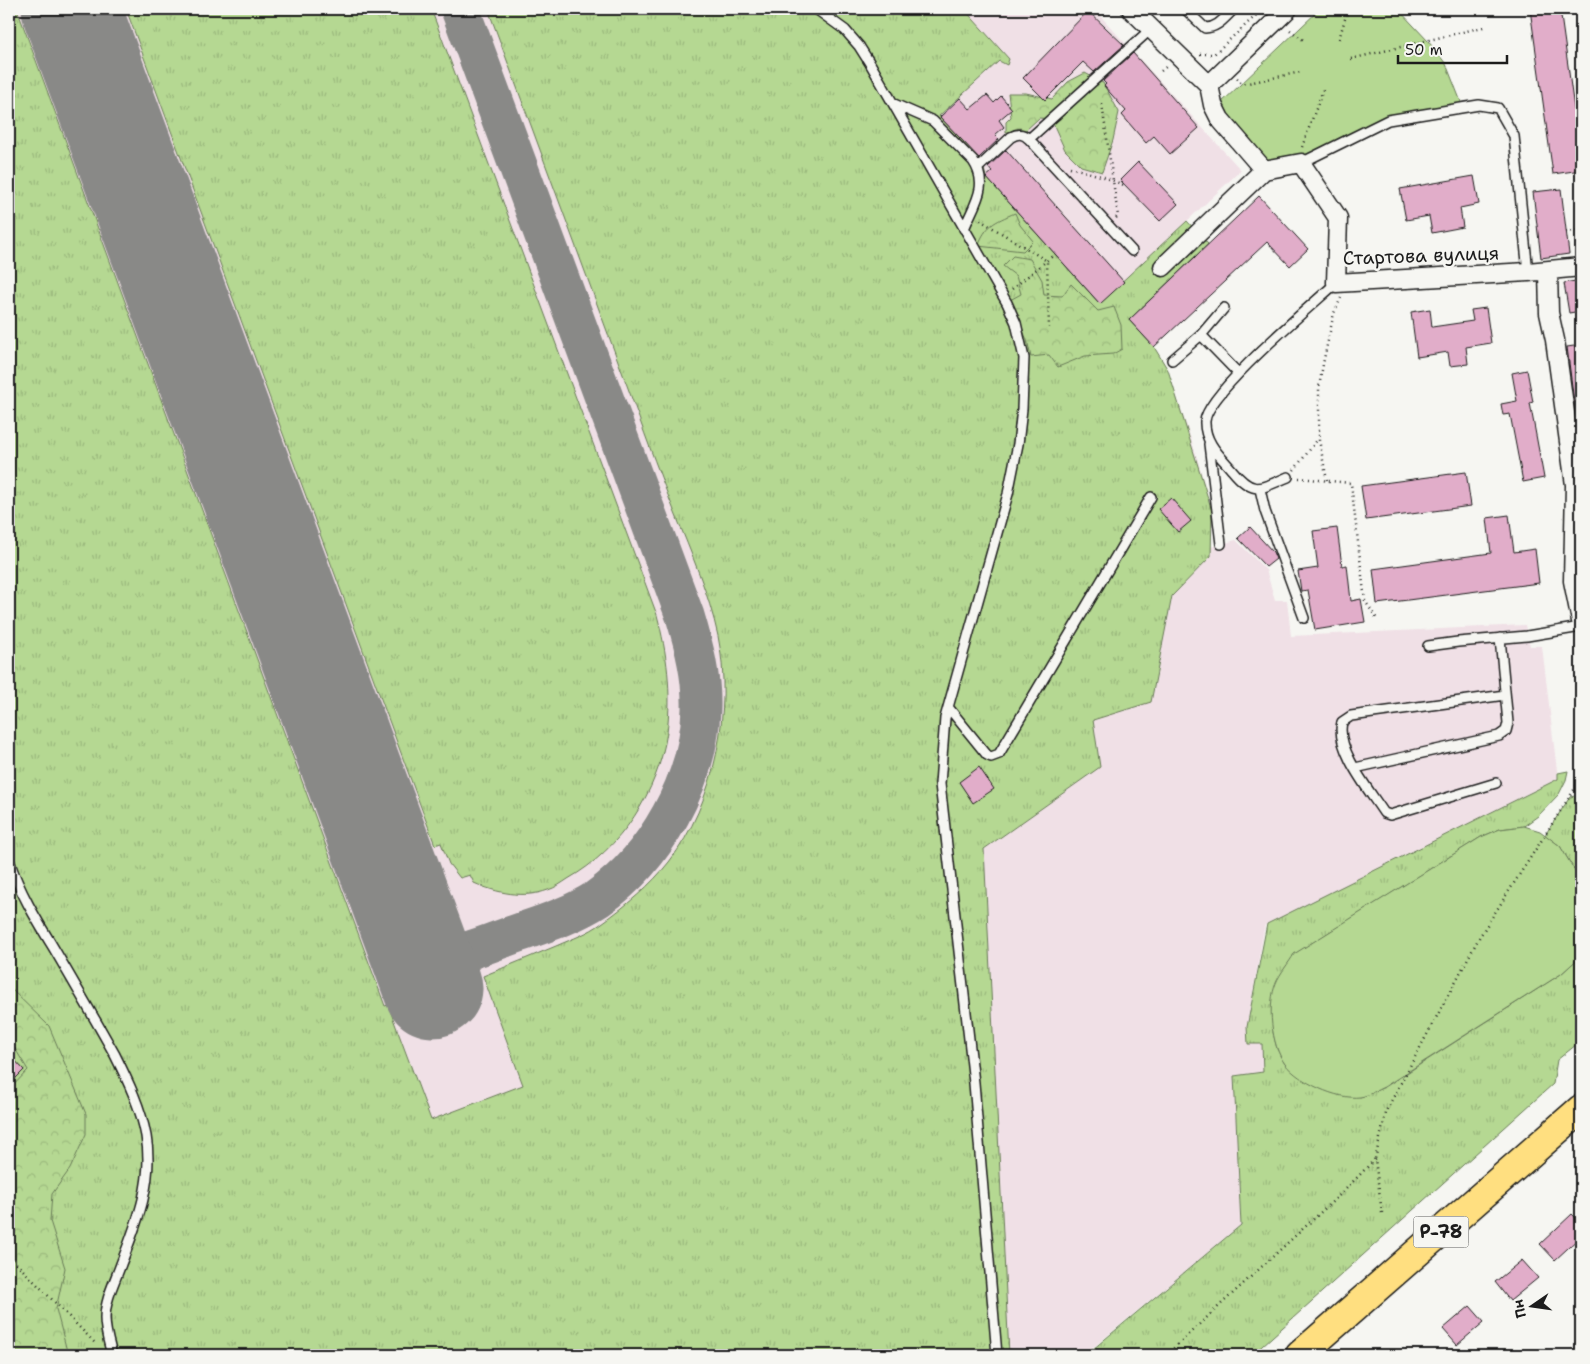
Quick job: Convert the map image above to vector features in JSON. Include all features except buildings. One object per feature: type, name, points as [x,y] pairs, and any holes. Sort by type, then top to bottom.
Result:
[{"type":"highway","name":"Р-78","points":[[1300,1355],[1581,1109]]},
{"type":"street","points":[[1131,9],[1209,85],[1213,105],[1220,119],[1264,170]]},
{"type":"street","points":[[1209,85],[1282,14]]},
{"type":"street","points":[[1163,267],[1264,170],[1302,163]]},
{"type":"street","name":"Стартова вулиця","points":[[1302,163],[1338,218],[1342,283],[1581,267]]},
{"type":"street","points":[[1548,270],[1549,313],[1556,340],[1575,484],[1573,581],[1581,621]]},
{"type":"lane","points":[[816,9],[845,30],[872,65],[1003,297],[1016,323],[1024,358],[1022,409],[1018,444],[1008,494],[948,707],[942,748],[942,800],[974,1083],[997,1355]]},
{"type":"lane","points":[[1185,9],[1205,28],[1212,28],[1219,24],[1234,9]]},
{"type":"lane","points":[[1029,139],[1152,28]]},
{"type":"lane","points":[[894,104],[933,121],[978,168],[982,180],[980,194],[964,229]]},
{"type":"lane","points":[[1302,163],[1388,120],[1479,105],[1498,108],[1514,136],[1528,272]]},
{"type":"lane","points":[[978,168],[1016,134],[1022,134],[1029,139],[1132,251]]},
{"type":"lane","points":[[1221,544],[1206,421],[1210,407],[1238,374],[1342,283]]},
{"type":"lane","points":[[1172,360],[1201,335],[1224,308]]},
{"type":"lane","points":[[1201,335],[1238,374]]},
{"type":"lane","points":[[1209,443],[1238,478],[1252,487],[1260,489],[1288,476]]},
{"type":"lane","points":[[1260,489],[1265,511],[1304,618]]},
{"type":"lane","points":[[948,707],[987,755],[991,757],[999,754],[1151,497]]},
{"type":"lane","points":[[1428,646],[1527,636],[1581,627]]},
{"type":"lane","points":[[1355,768],[1500,736],[1506,731],[1508,723],[1500,638]]},
{"type":"lane","points":[[1496,782],[1390,815],[1384,813],[1355,768],[1342,740],[1340,730],[1342,722],[1351,716],[1505,695]]},
{"type":"lane","points":[[9,860],[22,893],[99,1025],[121,1068],[134,1094],[144,1128],[148,1152],[146,1188],[135,1228],[113,1286],[105,1317],[106,1333],[112,1355]]},
{"type":"path","points":[[1339,39],[1348,9]]},
{"type":"path","points":[[1282,14],[1306,42]]},
{"type":"path","points":[[1352,59],[1487,26]]},
{"type":"path","points":[[1242,84],[1302,72]]},
{"type":"path","points":[[1282,167],[1299,154],[1324,87]]},
{"type":"path","points":[[1102,104],[1118,216],[1108,226]]},
{"type":"path","points":[[1050,162],[1113,180],[1126,186]]},
{"type":"path","points":[[970,214],[1047,261]]},
{"type":"path","points":[[1566,232],[1581,230]]},
{"type":"path","points":[[1003,297],[1055,254]]},
{"type":"path","points":[[1047,261],[1049,328]]},
{"type":"path","points":[[1327,480],[1319,438],[1320,387],[1324,358],[1342,283]]},
{"type":"path","points":[[1288,476],[1319,438]]},
{"type":"path","points":[[1288,476],[1351,483],[1365,601],[1377,619]]},
{"type":"path","points":[[1382,1213],[1375,1159],[1388,1109],[1480,936],[1581,779]]},
{"type":"path","points":[[1166,1355],[1345,1190],[1375,1159]]},
{"type":"path","points":[[9,1256],[101,1349]]},
{"type":"shaded area","points":[[9,9],[1094,9],[1241,170],[1109,295],[1154,347],[1168,370],[1195,451],[1212,511],[1211,547],[1236,540],[1266,570],[1275,600],[1287,600],[1291,636],[1525,625],[1530,646],[1542,646],[1558,779],[1407,856],[1265,925],[1247,1027],[1262,1044],[1263,1072],[1234,1076],[1241,1225],[1084,1355],[9,1355]]},
{"type":"green space","points":[[9,9],[17,9],[385,1006],[388,1005],[431,1120],[523,1085],[483,976],[592,930],[629,902],[662,871],[685,838],[709,784],[721,724],[723,694],[722,664],[718,636],[705,589],[650,447],[488,9],[964,9],[1009,59],[1007,65],[999,61],[939,116],[982,161],[986,177],[1099,303],[1187,221],[1208,244],[1129,320],[1154,347],[1168,370],[1212,511],[1211,556],[1172,596],[1151,702],[1093,720],[1100,767],[984,849],[1009,1355],[9,1355]]},
{"type":"green space","points":[[126,9],[431,9],[657,615],[666,658],[669,687],[667,732],[655,776],[646,797],[634,817],[605,852],[587,867],[553,888],[539,893],[511,894],[483,887],[474,883],[470,875],[460,878],[449,864],[441,843],[435,845]]},
{"type":"green space","points":[[1320,9],[1398,9],[1428,41],[1446,64],[1463,107],[1388,120],[1305,161],[1299,154],[1266,164],[1220,104]]},
{"type":"green space","points":[[1085,73],[1103,83],[1119,112],[1113,140],[1102,172],[1081,166],[1065,150],[1051,119],[1039,118],[1025,131],[1006,132],[1006,122],[1011,117],[1008,93],[1026,93],[1052,99],[1068,82]]},
{"type":"green space","points":[[1015,213],[1020,225],[1033,241],[1023,251],[978,246],[984,233],[992,225]]},
{"type":"green space","points":[[1013,256],[1030,259],[1042,280],[1044,295],[1062,296],[1071,284],[1098,311],[1114,307],[1121,325],[1122,349],[1113,354],[1085,356],[1058,367],[1049,355],[1031,357],[1027,340],[1010,300],[1021,294],[1016,276],[1003,266]]},
{"type":"green space","points":[[1568,771],[1559,794],[1538,816],[1524,826],[1500,829],[1481,837],[1295,954],[1273,1032],[1277,1049],[1285,1064],[1360,1097],[1385,1087],[1561,974],[1581,956],[1581,1041],[1557,1060],[1553,1084],[1252,1355],[1086,1355],[1241,1225],[1234,1076],[1263,1072],[1262,1044],[1248,1044],[1247,1027],[1267,924],[1558,779],[1558,773]]},
{"type":"green space","points":[[1581,795],[1581,881],[1560,846],[1545,835],[1570,797]]},
{"type":"green space","points":[[1524,826],[1540,831],[1560,846],[1581,881],[1581,956],[1561,974],[1384,1087],[1366,1095],[1351,1097],[1330,1093],[1309,1083],[1291,1071],[1280,1056],[1276,1046],[1271,1013],[1276,983],[1294,954],[1481,837],[1500,829]]},
{"type":"green space","points":[[9,987],[49,1026],[86,1114],[86,1134],[70,1169],[52,1194],[50,1221],[65,1268],[56,1309],[68,1355],[9,1355],[9,1090],[28,1070],[14,1047],[9,1046]]},
{"type":"taxiway","points":[[398,893],[417,926],[431,941],[440,946],[467,951],[550,922],[570,914],[597,899],[638,862],[655,840],[670,815],[683,790],[692,763],[701,709],[697,662],[685,616],[460,9]]},
{"type":"runway","points":[[71,9],[433,988]]}]
